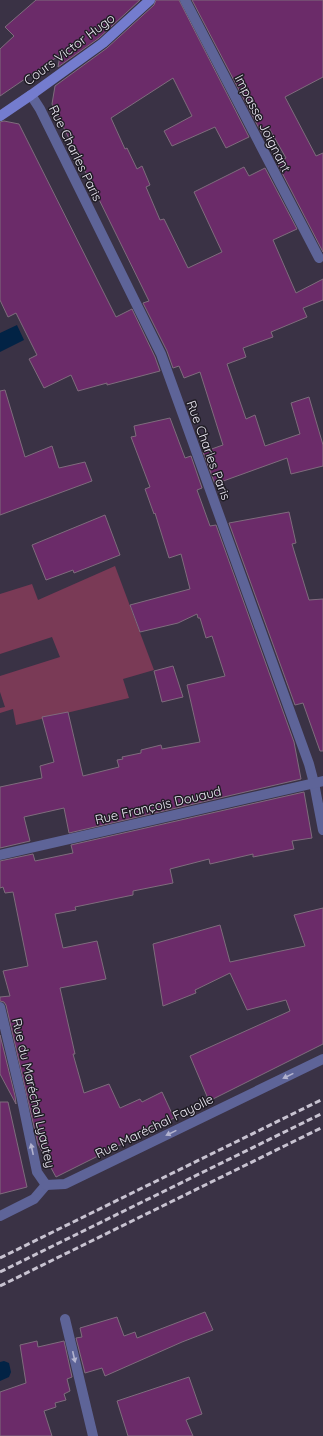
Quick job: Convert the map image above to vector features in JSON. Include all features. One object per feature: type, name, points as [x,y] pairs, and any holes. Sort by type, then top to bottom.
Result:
[{"type":"street","name":"Cours Victor Hugo","points":[[0,116],[103,43],[150,0]]},
{"type":"street","name":"Impasse Joignant","points":[[184,0],[319,258]]},
{"type":"street","name":"Rue Charles Paris","points":[[31,95],[40,109],[161,354],[309,764],[318,782],[323,830]]},
{"type":"street","name":"Rue François Douaud","points":[[0,855],[318,782]]},
{"type":"street","name":"Rue du Maréchal Lyautey","points":[[0,1007],[37,1172],[46,1185]]},
{"type":"street","name":"Rue Maréchal Fayolle","points":[[46,1185],[65,1184],[323,1059]]},
{"type":"street","points":[[0,1216],[34,1198],[46,1185]]},
{"type":"street","points":[[65,1319],[93,1436]]},
{"type":"shaded area","points":[[115,566],[154,670],[123,679],[129,698],[16,725],[13,709],[0,713],[0,708],[5,707],[0,692],[0,676],[60,657],[52,637],[0,654],[0,594],[32,584],[38,600]]},
{"type":"water","points":[[17,325],[24,340],[0,352],[0,333]]},
{"type":"water","points":[[4,1361],[9,1363],[11,1372],[9,1377],[0,1381],[0,1362]]},
{"type":"building","points":[[36,0],[140,0],[99,38],[58,67],[60,55],[0,96],[0,49],[14,36],[5,27]]},
{"type":"building","points":[[156,0],[179,0],[249,137],[226,148],[215,127],[172,146],[164,131],[192,116],[173,78],[111,118],[125,149],[127,148],[137,169],[142,166],[150,185],[146,187],[160,220],[164,219],[188,268],[222,252],[194,192],[244,167],[249,176],[265,168],[297,229],[273,240],[296,293],[323,279],[323,300],[303,308],[307,317],[271,332],[273,337],[243,348],[246,357],[227,364],[246,419],[255,415],[265,446],[300,434],[291,403],[309,397],[323,445],[323,466],[291,474],[287,458],[215,484],[203,452],[223,445],[200,372],[184,378],[179,366],[173,368],[167,351],[143,303],[149,301],[52,104],[55,86],[107,48],[154,5]]},
{"type":"building","points":[[192,0],[323,0],[323,77],[285,97],[316,156],[323,153],[323,252],[277,163],[286,158],[269,128],[261,132]]},
{"type":"building","points":[[4,121],[19,124],[116,317],[132,309],[155,357],[160,371],[78,391],[71,375],[44,388],[29,359],[37,355],[16,313],[8,317],[0,300],[0,122]]},
{"type":"building","points":[[5,390],[25,457],[52,446],[59,468],[85,462],[92,481],[0,515],[0,391]]},
{"type":"building","points":[[170,418],[185,458],[191,456],[202,488],[197,490],[210,526],[216,525],[294,742],[301,779],[69,833],[64,808],[24,817],[30,841],[0,848],[0,787],[42,778],[40,766],[54,762],[42,717],[68,712],[83,776],[119,767],[117,760],[123,759],[122,757],[141,753],[141,750],[161,745],[162,749],[200,742],[187,685],[225,676],[212,636],[206,638],[200,618],[198,618],[197,614],[178,623],[140,632],[130,605],[190,589],[181,554],[169,558],[155,513],[154,514],[145,489],[150,487],[131,437],[136,436],[134,426]]},
{"type":"building","points":[[289,512],[296,543],[292,544],[309,600],[323,599],[323,751],[320,751],[303,703],[295,705],[229,523]]},
{"type":"building","points":[[105,515],[120,555],[74,573],[73,570],[46,580],[32,545]]},
{"type":"building","points":[[173,666],[183,697],[162,702],[154,671]]},
{"type":"building","points":[[304,792],[312,838],[292,841],[294,849],[253,857],[253,854],[210,864],[209,859],[170,869],[173,883],[133,891],[133,895],[75,907],[76,910],[55,914],[63,948],[97,941],[106,979],[60,988],[75,1054],[73,1054],[84,1093],[109,1084],[120,1108],[140,1099],[142,1102],[162,1092],[174,1118],[56,1177],[38,1144],[6,1005],[4,1002],[0,1001],[0,997],[10,996],[3,971],[28,966],[13,892],[5,893],[3,887],[0,888],[0,861],[33,854],[35,861],[73,853],[71,845]]},
{"type":"building","points":[[323,908],[323,1044],[209,1101],[190,1056],[290,1011],[286,1000],[247,1010],[230,973],[195,990],[196,993],[163,1006],[153,944],[220,925],[230,962],[305,946],[294,915]]},
{"type":"building","points":[[0,1035],[15,1096],[16,1104],[0,1074]]},
{"type":"building","points":[[0,1102],[8,1102],[27,1187],[0,1194]]},
{"type":"building","points":[[205,1312],[213,1330],[105,1376],[102,1368],[85,1373],[76,1338],[82,1337],[80,1328],[117,1317],[124,1336],[135,1332],[137,1338]]},
{"type":"building","points":[[37,1341],[38,1347],[64,1341],[72,1377],[67,1379],[70,1391],[64,1394],[66,1400],[55,1403],[56,1407],[44,1411],[52,1436],[0,1436],[0,1392],[26,1383],[20,1345]]},
{"type":"building","points":[[189,1377],[202,1414],[186,1420],[193,1436],[128,1436],[117,1401]]},
{"type":"railway","points":[[0,1258],[323,1099]]},
{"type":"railway","points":[[0,1272],[323,1113]]},
{"type":"railway","points":[[0,1286],[323,1127]]}]
